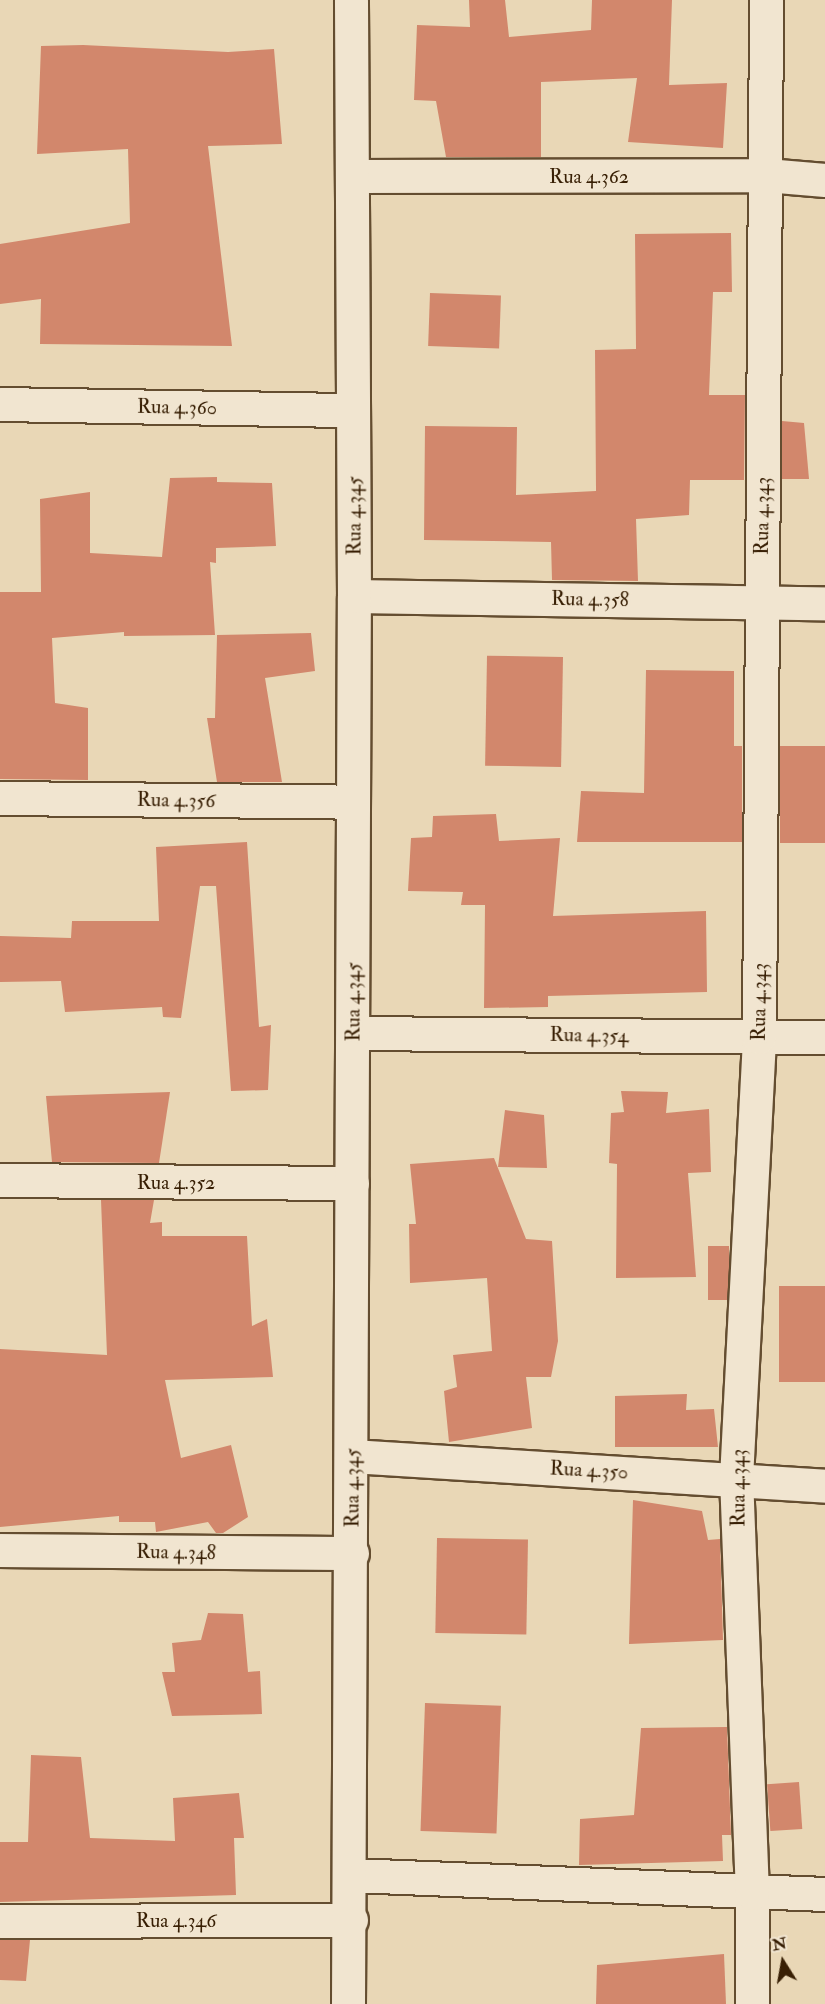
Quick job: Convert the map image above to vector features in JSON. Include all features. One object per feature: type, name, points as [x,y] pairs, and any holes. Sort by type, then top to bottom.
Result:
[{"type":"street","name":"Rua 4.345","points":[[348,2004],[352,1875],[354,596],[351,0]]},
{"type":"street","name":"Rua 4.343","points":[[752,2004],[752,1893],[736,1478],[759,1037],[766,0]]},
{"type":"street","name":"Rua 4.362","points":[[353,176],[766,175],[825,180]]},
{"type":"street","name":"Rua 4.360","points":[[0,404],[353,410]]},
{"type":"street","name":"Rua 4.358","points":[[354,596],[825,603]]},
{"type":"street","name":"Rua 4.356","points":[[0,798],[353,802]]},
{"type":"street","name":"Rua 4.354","points":[[353,1033],[825,1037]]},
{"type":"street","name":"Rua 4.352","points":[[0,1180],[352,1183]]},
{"type":"street","name":"Rua 4.350","points":[[352,1456],[736,1478],[825,1486]]},
{"type":"street","name":"Rua 4.348","points":[[0,1550],[352,1554]]},
{"type":"street","points":[[352,1875],[752,1893],[825,1894]]},
{"type":"street","name":"Rua 4.346","points":[[0,1921],[351,1920]]},
{"type":"building","points":[[469,0],[505,0],[509,37],[591,30],[592,0],[672,0],[669,85],[727,83],[723,148],[628,142],[637,78],[541,82],[541,157],[446,157],[436,101],[414,100],[417,25],[470,27]]},
{"type":"building","points":[[83,45],[228,52],[274,49],[282,144],[208,146],[232,346],[40,344],[41,299],[0,304],[0,244],[130,223],[128,149],[37,154],[41,46]]},
{"type":"building","points":[[731,233],[732,292],[713,292],[709,395],[745,395],[744,480],[690,480],[689,515],[636,519],[638,581],[552,580],[551,542],[424,540],[425,426],[517,427],[516,495],[596,491],[595,350],[636,349],[635,234]]},
{"type":"building","points":[[430,293],[501,295],[499,348],[428,346]]},
{"type":"building","points":[[782,421],[804,423],[809,479],[782,479]]},
{"type":"building","points":[[217,477],[217,482],[272,483],[276,546],[216,548],[216,563],[210,562],[215,635],[124,636],[124,632],[52,638],[55,703],[88,708],[88,780],[0,779],[0,592],[41,592],[40,499],[90,492],[90,553],[162,557],[170,478]]},
{"type":"building","points":[[311,633],[315,671],[265,678],[282,782],[217,782],[207,718],[215,718],[217,635]]},
{"type":"building","points":[[487,656],[563,657],[561,767],[485,766]]},
{"type":"building","points":[[646,670],[734,671],[734,746],[742,746],[742,842],[577,842],[581,791],[644,793]]},
{"type":"building","points":[[780,746],[825,746],[825,843],[780,843]]},
{"type":"building","points":[[496,814],[499,841],[560,838],[553,916],[706,911],[707,992],[548,996],[548,1007],[484,1008],[485,905],[461,905],[463,892],[408,891],[411,838],[432,837],[433,816]]},
{"type":"building","points":[[247,842],[259,1027],[271,1025],[268,1090],[231,1091],[216,886],[200,886],[181,1018],[163,1017],[162,1007],[65,1012],[61,981],[0,982],[0,936],[71,938],[72,921],[159,921],[156,847]]},
{"type":"building","points":[[621,1091],[668,1092],[666,1113],[709,1109],[711,1172],[688,1173],[696,1277],[616,1278],[617,1164],[609,1163],[611,1113],[624,1112]]},
{"type":"building","points":[[170,1092],[159,1163],[52,1162],[46,1096]]},
{"type":"building","points":[[505,1110],[544,1115],[547,1168],[498,1167]]},
{"type":"building","points":[[494,1158],[526,1239],[552,1241],[558,1341],[551,1377],[526,1377],[532,1428],[449,1442],[444,1391],[457,1387],[453,1355],[492,1351],[487,1278],[410,1283],[409,1224],[416,1224],[410,1164]]},
{"type":"building","points":[[101,1200],[154,1200],[150,1223],[162,1222],[162,1236],[247,1236],[252,1326],[267,1319],[273,1377],[165,1380],[181,1458],[231,1445],[248,1517],[223,1533],[216,1533],[208,1522],[156,1532],[155,1522],[119,1522],[119,1516],[0,1527],[0,1349],[107,1355]]},
{"type":"building","points":[[708,1246],[729,1246],[729,1300],[708,1300]]},
{"type":"building","points":[[779,1286],[825,1286],[825,1382],[779,1382]]},
{"type":"building","points":[[687,1394],[686,1410],[714,1409],[718,1447],[615,1447],[615,1396]]},
{"type":"building","points":[[633,1500],[702,1511],[708,1540],[720,1539],[723,1640],[629,1644]]},
{"type":"building","points":[[437,1538],[528,1540],[526,1635],[435,1633]]},
{"type":"building","points":[[208,1613],[243,1614],[248,1672],[260,1671],[262,1714],[172,1716],[162,1672],[175,1672],[172,1643],[201,1640]]},
{"type":"building","points":[[425,1703],[501,1706],[496,1834],[421,1831]]},
{"type":"building","points":[[727,1727],[731,1835],[722,1835],[723,1861],[579,1865],[580,1819],[634,1815],[641,1728]]},
{"type":"building","points":[[31,1755],[81,1757],[90,1838],[175,1841],[173,1798],[239,1793],[244,1838],[234,1838],[236,1895],[0,1902],[0,1842],[28,1842]]},
{"type":"building","points":[[799,1782],[802,1829],[770,1831],[767,1784]]},
{"type":"building","points":[[0,1940],[30,1940],[26,1981],[0,1980]]},
{"type":"building","points":[[724,1954],[726,2004],[596,2004],[597,1965]]}]
